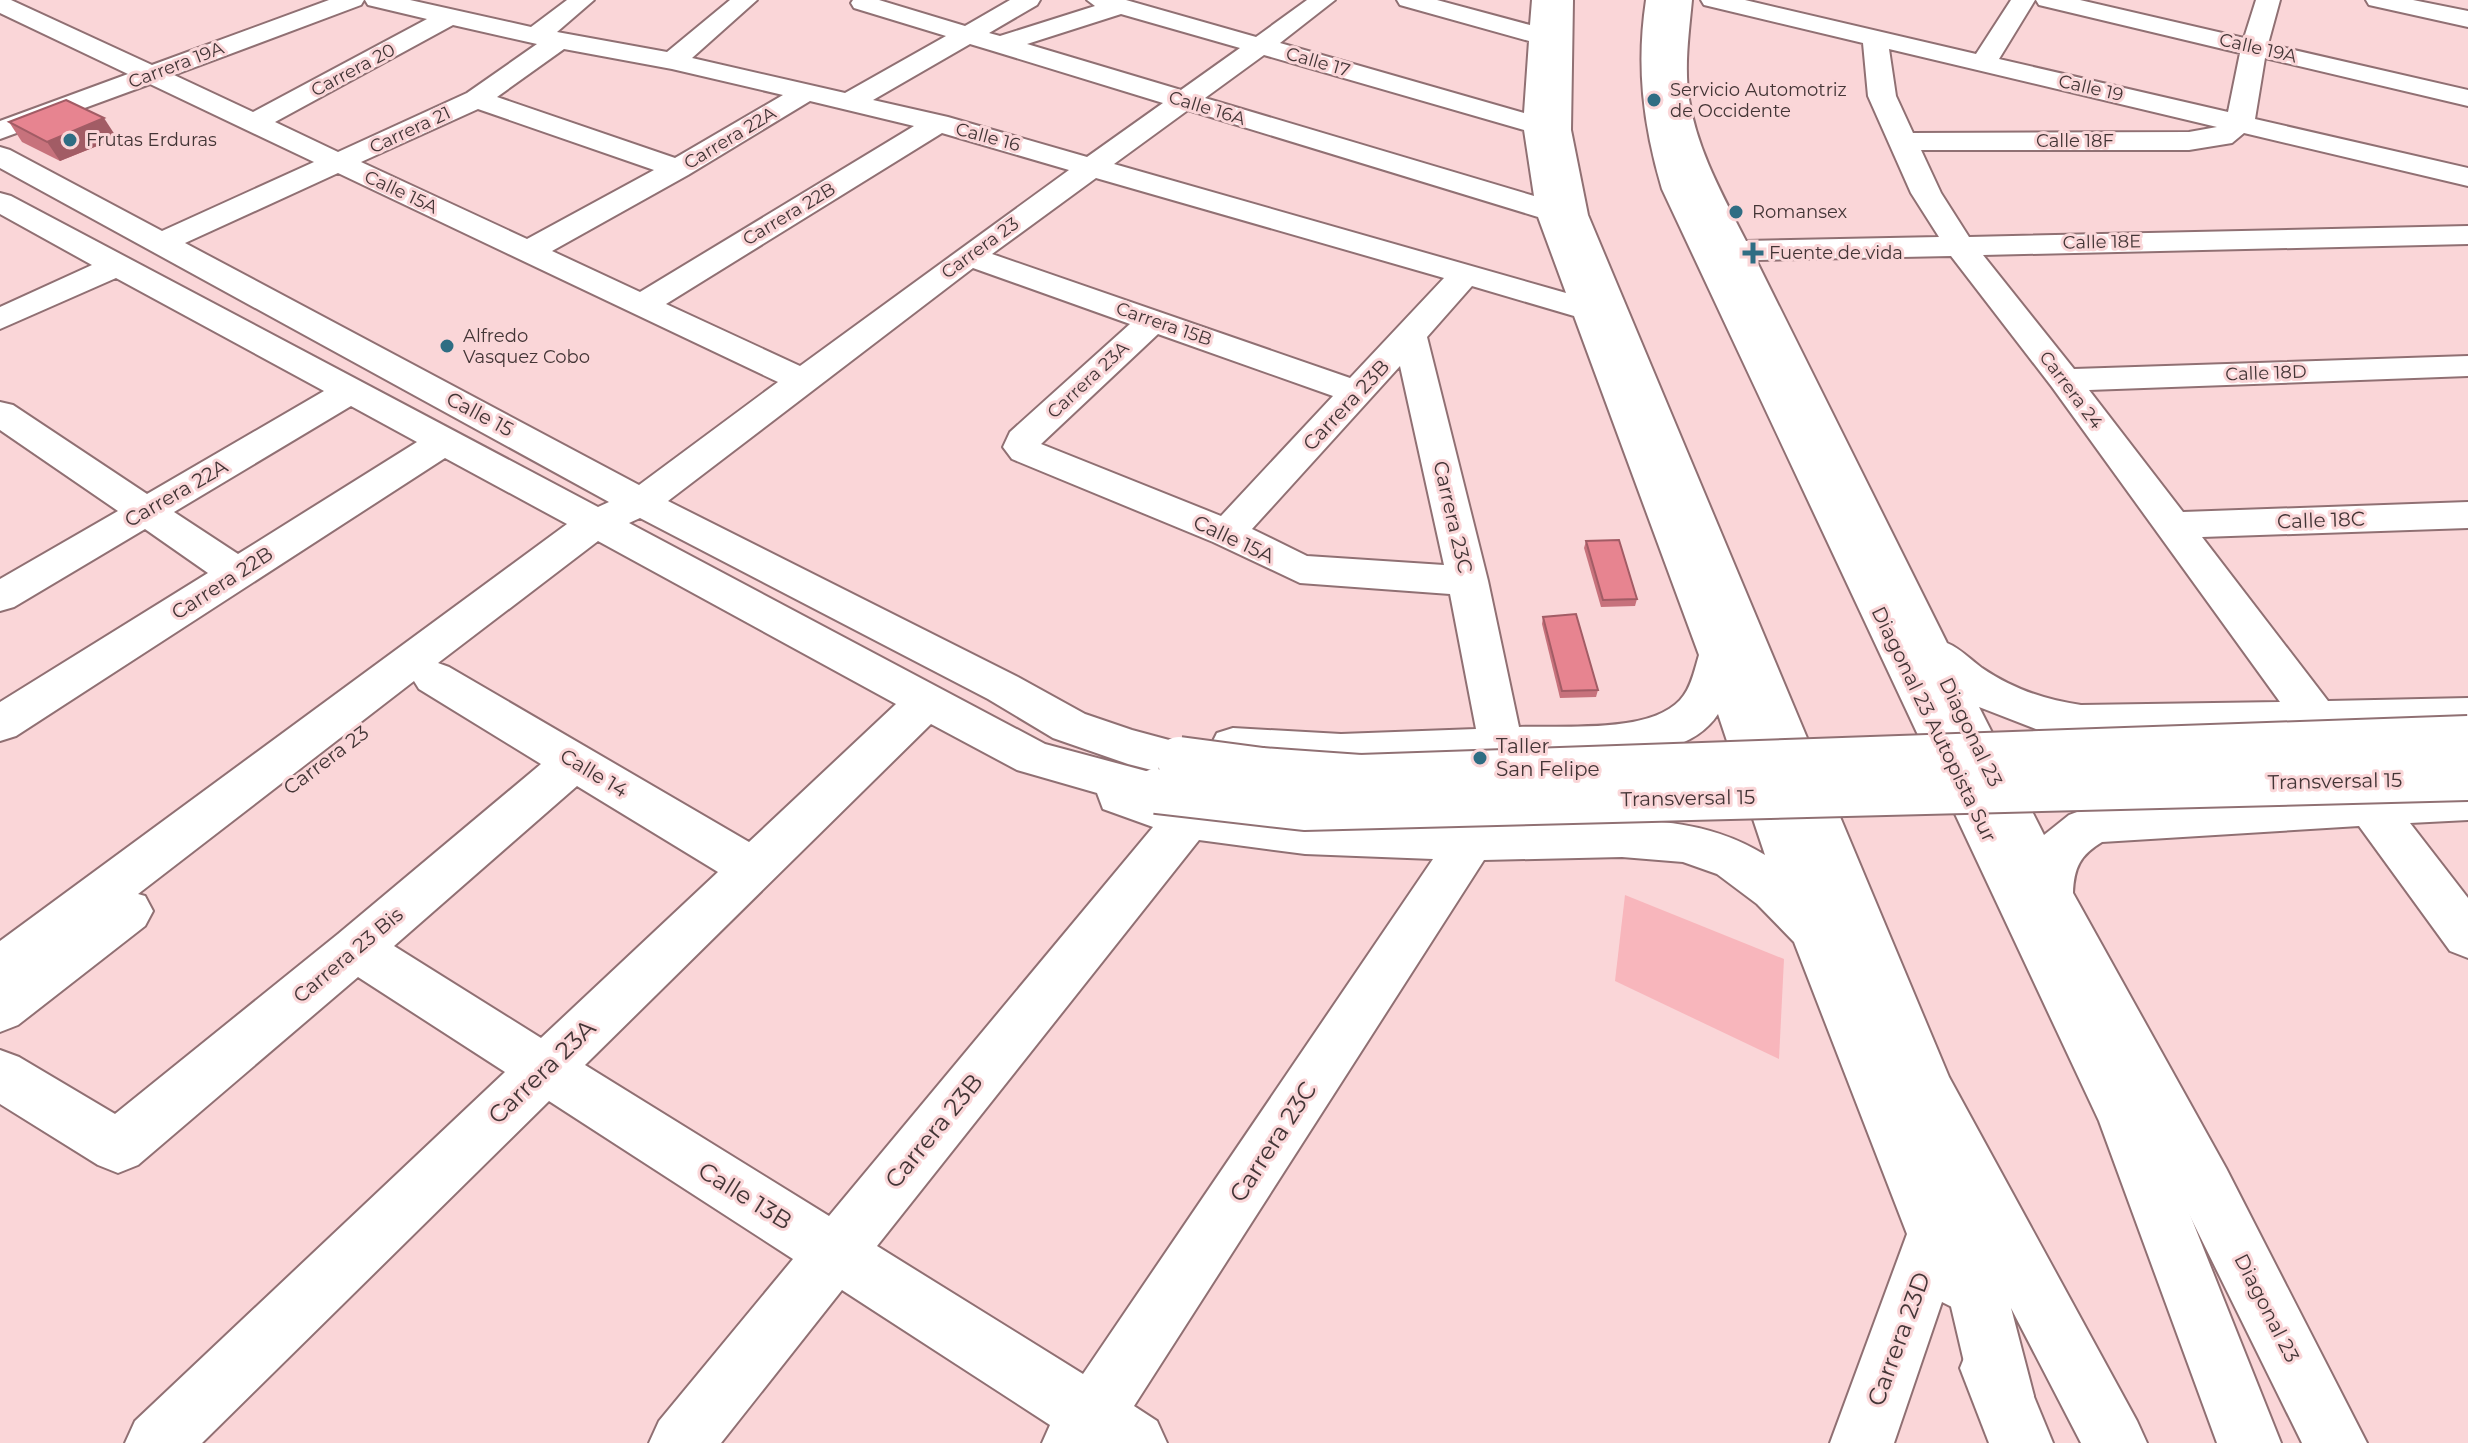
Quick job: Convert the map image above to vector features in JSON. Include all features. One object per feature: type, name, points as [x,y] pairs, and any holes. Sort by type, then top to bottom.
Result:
[{"type":"street","points":[[0,4],[10,0]]},
{"type":"street","name":"Carrera 19A","points":[[0,131],[352,0]]},
{"type":"street","name":"Calle 16","points":[[377,0],[548,38],[672,61],[938,123],[1590,310]]},
{"type":"street","name":"Carrera 21","points":[[163,242],[477,99],[548,38],[582,0]]},
{"type":"street","points":[[672,61],[745,0]]},
{"type":"street","points":[[847,103],[1028,0]]},
{"type":"street","name":"Carrera 23","points":[[0,970],[620,520],[802,380],[1092,165],[1323,0]]},
{"type":"street","points":[[1409,0],[1540,36]]},
{"type":"street","points":[[1544,0],[1537,125],[1551,211],[1720,655],[1818,939],[2012,1420]]},
{"type":"street","points":[[1561,0],[1557,130],[1573,215],[1928,1092],[2012,1420]]},
{"type":"street","name":"Diagonal 23 Autopista Sur","points":[[1658,0],[1651,68],[1664,149],[1685,176],[2124,1115],[2249,1443]]},
{"type":"street","points":[[1680,0],[1675,45],[1675,98],[1685,176]]},
{"type":"street","name":"Calle 19","points":[[1713,0],[2468,177]]},
{"type":"street","points":[[1983,63],[2023,0]]},
{"type":"street","name":"Calle 19A","points":[[2048,0],[2468,98]]},
{"type":"street","points":[[2240,122],[2254,47],[2268,0]]},
{"type":"street","points":[[2378,0],[2468,19]]},
{"type":"street","name":"Calle 16A","points":[[863,3],[1551,211]]},
{"type":"street","points":[[999,45],[1108,3]]},
{"type":"street","name":"Calle 17","points":[[1108,3],[1537,125]]},
{"type":"street","name":"Calle 15A","points":[[0,4],[802,380]]},
{"type":"street","name":"Carrera 20","points":[[253,123],[451,16]]},
{"type":"street","name":"Carrera 24","points":[[1876,38],[1882,96],[1926,193],[1959,245],[2174,525],[2317,719]]},
{"type":"street","name":"Carrera 22A","points":[[528,251],[678,169],[805,93]]},
{"type":"street","points":[[477,99],[678,169]]},
{"type":"street","name":"Calle 18F","points":[[1904,142],[2189,141],[2222,137],[2240,122]]},
{"type":"street","name":"Carrera 22B","points":[[641,305],[938,123]]},
{"type":"street","name":"Calle 15","points":[[0,156],[163,242],[620,520]]},
{"type":"street","name":"Diagonal 23","points":[[1685,176],[1719,219],[2049,895],[2206,1188],[2335,1443]]},
{"type":"street","name":"Calle 15","points":[[0,202],[445,441],[620,520],[944,684]]},
{"type":"street","name":"Calle 18E","points":[[1735,251],[2468,235]]},
{"type":"street","name":"Carrera 15B","points":[[969,256],[1358,393]]},
{"type":"street","points":[[0,319],[117,265]]},
{"type":"street","name":"Carrera 23B","points":[[1227,533],[1464,276]]},
{"type":"street","name":"Carrera 23A","points":[[1023,440],[1153,321]]},
{"type":"street","name":"Carrera 23C","points":[[1410,337],[1468,581],[1501,745]]},
{"type":"street","name":"Calle 18D","points":[[2064,380],[2468,366]]},
{"type":"street","name":"Carrera 22A","points":[[0,597],[352,390]]},
{"type":"street","points":[[9,429],[146,511],[237,573]]},
{"type":"street","name":"Calle 15A","points":[[1023,440],[1021,447],[1025,451],[1227,533],[1300,569],[1468,581]]},
{"type":"street","name":"Carrera 22B","points":[[0,724],[445,441]]},
{"type":"street","name":"Calle 18C","points":[[2174,525],[2468,515]]},
{"type":"street","name":"Carrera 23","points":[[0,1009],[434,678],[620,520]]},
{"type":"street","points":[[1931,650],[1965,679],[1995,697],[2026,710],[2068,721],[2468,715]]},
{"type":"street","points":[[1003,688],[1085,718],[1132,729],[1255,748],[1347,751],[1588,741],[1641,736],[1673,728],[1696,713],[1703,703],[1720,655]]},
{"type":"street","name":"Calle 14","points":[[434,678],[753,869]]},
{"type":"street","points":[[944,684],[1033,758],[1147,807],[1174,790],[1283,834],[1471,841],[1645,839],[1704,847],[1754,872],[1818,939]]},
{"type":"street","name":"Carrera 23A","points":[[157,1443],[944,684]]},
{"type":"street","name":"Transversal 15","points":[[944,684],[1003,688],[1069,726],[1128,747],[1174,790],[1304,808],[2468,778]]},
{"type":"street","name":"Transversal 15","points":[[1174,790],[1262,770],[1360,777],[2468,738]]},
{"type":"street","name":"Carrera 23 Bis","points":[[0,1075],[118,1146],[356,949],[575,761]]},
{"type":"street","name":"Carrera 23B","points":[[681,1443],[835,1253],[1174,790]]},
{"type":"street","points":[[2049,895],[2049,872],[2059,849],[2080,831],[2098,823],[2468,801]]},
{"type":"street","points":[[2370,806],[2468,936]]},
{"type":"street","name":"Carrera 23C","points":[[1100,1434],[1471,841]]},
{"type":"street","name":"Calle 13B","points":[[356,949],[835,1253],[1100,1434]]},
{"type":"street","points":[[1928,1092],[1967,1160],[2115,1443]]},
{"type":"street","name":"Carrera 23D","points":[[1862,1443],[1936,1235]]},
{"type":"shaded area","points":[[1625,895],[1784,959],[1779,1059],[1615,981]]},
{"type":"building","points":[[66,100],[104,118],[47,142],[9,122]]},
{"type":"building","points":[[1619,540],[1637,599],[1603,600],[1586,541]]},
{"type":"building","points":[[1576,614],[1598,690],[1562,691],[1543,617]]},
{"type":"place","name":"Servicio Automotriz de Occidente","points":[[1654,100]]},
{"type":"place","name":"Frutas Erduras","points":[[70,140]]},
{"type":"place","name":"Romansex","points":[[1736,212]]},
{"type":"place","name":"Fuente de vida","points":[[1753,253]]},
{"type":"place","name":"Alfredo Vasquez Cobo","points":[[447,346]]},
{"type":"place","name":"Taller San Felipe","points":[[1480,758]]}]
